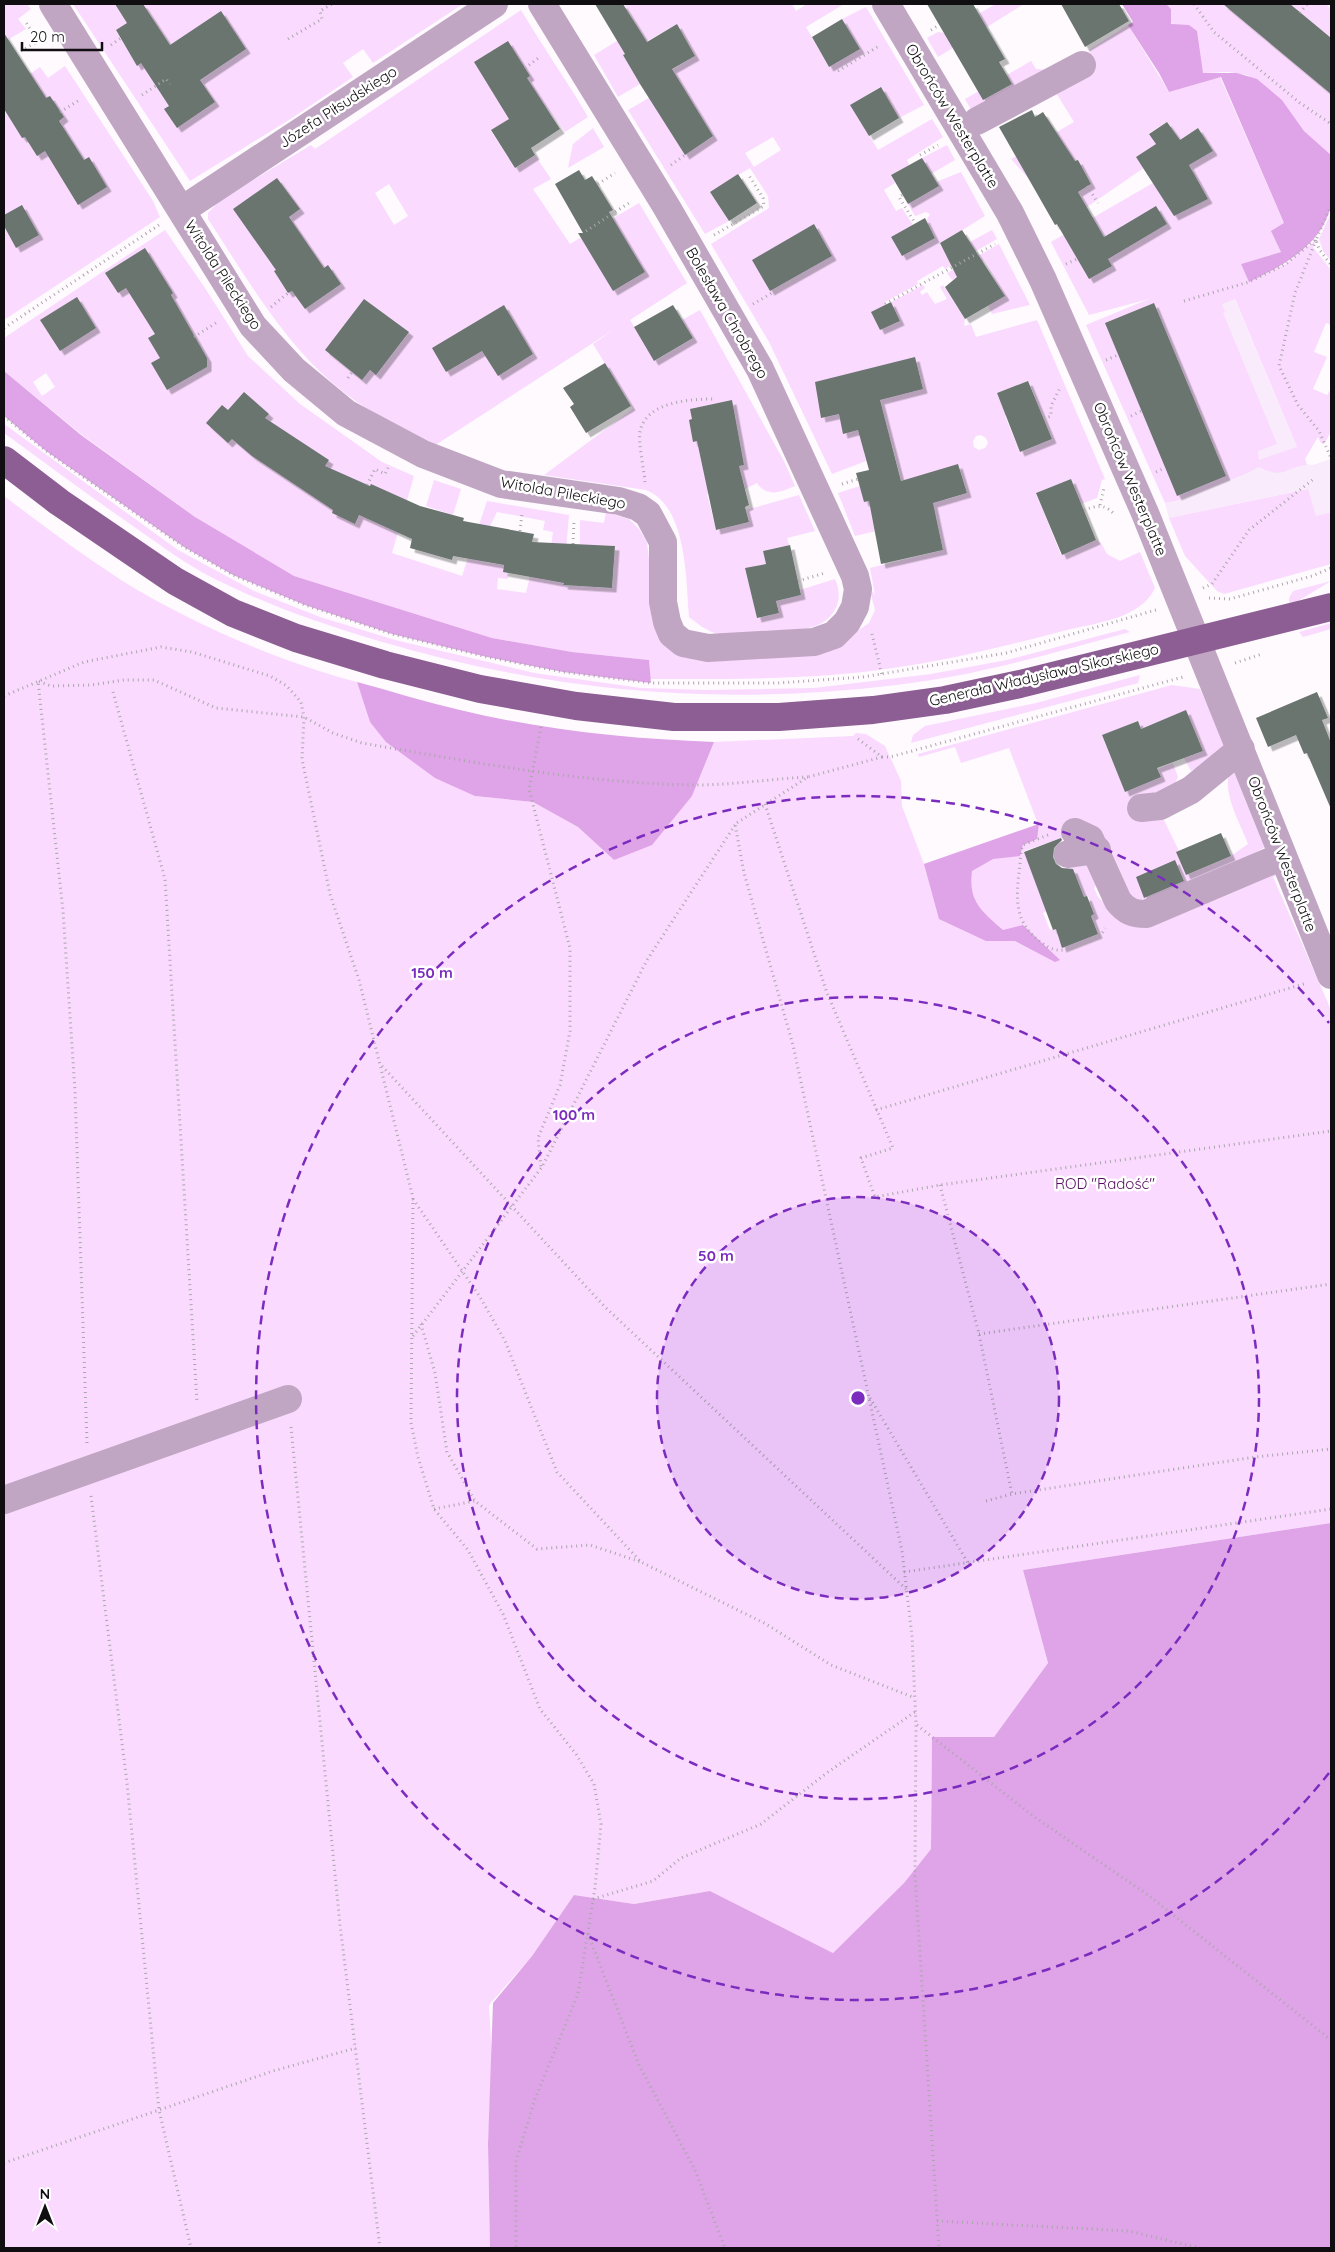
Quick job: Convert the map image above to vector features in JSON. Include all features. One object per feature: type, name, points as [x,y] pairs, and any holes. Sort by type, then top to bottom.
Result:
[{"type":"main road","name":"Generała Władysława Sikorskiego","points":[[4,460],[59,502],[175,580],[233,613],[296,638],[385,665],[480,688],[576,706],[674,717],[779,717],[873,710],[945,700],[1331,607]]},
{"type":"street","name":"Witolda Pileckiego","points":[[52,4],[253,326],[294,370],[346,413],[423,454],[501,484],[619,502],[638,507],[648,514],[663,542],[663,602],[667,622],[672,634],[683,644],[708,648],[814,642],[834,635]]},
{"type":"street","name":"Józefa Piłsudskiego","points":[[182,210],[494,4]]},
{"type":"street","name":"Bolesława Chrobrego","points":[[542,4],[760,369],[786,422],[855,576],[858,589],[855,607],[847,622],[834,635]]},
{"type":"street","name":"Obrońców Westerplatte","points":[[886,4],[1010,213],[1043,280],[1145,513],[1241,749],[1283,856],[1320,979]]},
{"type":"street","points":[[977,121],[1082,65]]},
{"type":"street","points":[[1141,808],[1160,806],[1191,790],[1241,749]]},
{"type":"street","points":[[1072,843],[1090,839],[1097,850],[1121,905],[1124,909],[1136,914],[1146,914],[1283,856]]},
{"type":"street","points":[[4,1500],[288,1399]]},
{"type":"path","points":[[288,39],[322,19],[320,11],[332,4]]},
{"type":"path","points":[[1194,4],[1214,32],[1300,103],[1331,124]]},
{"type":"path","points":[[1300,12],[1307,4]]},
{"type":"path","points":[[22,50],[38,41],[25,22]]},
{"type":"path","points":[[838,72],[886,41]]},
{"type":"path","points":[[525,68],[547,53]]},
{"type":"path","points":[[136,99],[166,79],[170,84]]},
{"type":"path","points":[[60,112],[85,97]]},
{"type":"path","points":[[920,155],[945,141]]},
{"type":"path","points":[[598,184],[617,172]]},
{"type":"path","points":[[708,239],[764,206],[763,198],[748,174]]},
{"type":"path","points":[[1087,186],[1098,203]]},
{"type":"path","points":[[902,195],[899,197],[916,223]]},
{"type":"path","points":[[586,231],[640,196]]},
{"type":"path","points":[[1331,205],[1294,292],[1280,366],[1298,405],[1320,431],[1331,458]]},
{"type":"path","points":[[4,328],[182,210]]},
{"type":"path","points":[[1316,240],[1319,249],[1331,264]]},
{"type":"path","points":[[1184,301],[1249,282],[1286,264],[1316,240]]},
{"type":"path","points":[[885,304],[998,242]]},
{"type":"path","points":[[748,307],[801,276],[800,274]]},
{"type":"path","points":[[268,309],[288,293]]},
{"type":"path","points":[[194,337],[224,318]]},
{"type":"path","points":[[1044,419],[1051,416],[1050,406],[1061,384]]},
{"type":"path","points":[[646,490],[640,432],[645,419],[657,410],[684,400],[715,399]]},
{"type":"path","points":[[4,416],[46,451],[184,547],[233,575],[305,605],[392,634],[525,664],[634,682],[778,683],[882,675],[1006,653],[1158,610]]},
{"type":"path","points":[[367,484],[375,469],[385,474],[393,459]]},
{"type":"path","points":[[1203,588],[1212,584],[1248,530],[1316,478]]},
{"type":"path","points":[[1084,510],[1100,505],[1110,509],[1116,515]]},
{"type":"path","points":[[573,544],[574,519]]},
{"type":"path","points":[[1203,598],[1230,599],[1312,576],[1331,568]]},
{"type":"path","points":[[798,581],[832,570]]},
{"type":"path","points":[[875,644],[882,675]]},
{"type":"path","points":[[4,696],[84,662],[161,648],[192,652],[270,676],[287,686],[301,702],[304,717],[302,759],[330,894],[359,980],[413,1198],[411,1423],[418,1457],[434,1509],[468,1550],[503,1614],[540,1709],[576,1754],[594,1784],[601,1824],[594,1899],[578,1994],[535,2099],[516,2161],[516,2248]]},
{"type":"path","points":[[890,757],[1184,677]]},
{"type":"path","points":[[38,681],[51,686],[91,685],[124,680],[154,680],[216,708],[304,717],[333,733],[362,744],[532,772],[652,784],[697,785],[808,776],[882,757]]},
{"type":"path","points":[[38,681],[64,920],[74,1091],[88,1470],[127,1783],[158,2110],[191,2248]]},
{"type":"path","points":[[113,692],[165,879],[199,1430]]},
{"type":"path","points":[[541,726],[529,789],[570,948],[570,1032],[560,1085],[538,1138],[542,1167]]},
{"type":"path","points":[[412,1337],[542,1167],[646,960],[735,824],[808,776]]},
{"type":"path","points":[[765,804],[827,993],[893,1148],[861,1158],[875,1197],[940,1185],[1331,1131]]},
{"type":"path","points":[[735,824],[744,873],[794,1045],[869,1396],[904,1572],[912,1636],[916,1712],[915,1876],[939,2248]]},
{"type":"path","points":[[1072,843],[1063,831],[1023,845],[1017,905],[1023,925],[1033,937],[1052,951],[1066,951],[1089,942],[1104,933],[1110,916],[1121,905]]},
{"type":"path","points":[[876,1110],[1320,979]]},
{"type":"path","points":[[380,1064],[605,1307],[906,1590]]},
{"type":"path","points":[[940,1185],[979,1334],[1012,1494]]},
{"type":"path","points":[[413,1198],[480,1297],[505,1341],[557,1472],[641,1562]]},
{"type":"path","points":[[979,1334],[1331,1284]]},
{"type":"path","points":[[421,1324],[435,1373],[447,1452],[475,1501],[537,1549],[590,1544],[641,1562],[766,1624],[831,1665],[915,1698]]},
{"type":"path","points":[[869,1396],[968,1563]]},
{"type":"path","points":[[288,1399],[316,1701],[380,2248]]},
{"type":"path","points":[[986,1501],[1012,1494],[1255,1456],[1331,1449]]},
{"type":"path","points":[[434,1509],[475,1501]]},
{"type":"path","points":[[904,1572],[1331,1509]]},
{"type":"path","points":[[594,1899],[653,1881],[681,1858],[761,1824],[828,1772],[916,1712]]},
{"type":"path","points":[[916,1724],[1033,1816],[1148,1896],[1331,2040]]},
{"type":"path","points":[[588,1933],[639,2065],[695,2170],[725,2248]]},
{"type":"path","points":[[4,2163],[273,2071],[356,2048]]},
{"type":"path","points":[[937,2220],[1129,2231],[1200,2248]]},
{"type":"shaded area","points":[[1122,4],[1166,4],[1171,9],[1171,24],[1189,25],[1197,31],[1203,73],[1237,73],[1257,79],[1282,100],[1304,131],[1331,155],[1333,194],[1326,220],[1310,243],[1275,269],[1249,282],[1241,264],[1281,252],[1271,231],[1284,223],[1221,77],[1169,92],[1128,25],[1133,22]]},
{"type":"shaded area","points":[[1230,288],[1304,464],[1313,465],[1331,459],[1331,512],[1316,516],[1307,489],[1169,518],[1165,503],[1176,501],[1259,467],[1198,321]]},
{"type":"shaded area","points":[[4,371],[81,435],[195,517],[294,576],[492,638],[572,652],[649,660],[651,683],[563,672],[487,657],[392,634],[305,605],[233,575],[184,547],[46,451],[4,416]]},
{"type":"shaded area","points":[[357,682],[447,707],[523,723],[618,736],[714,742],[692,796],[652,845],[614,860],[578,827],[533,802],[475,796],[435,778],[386,742],[370,722]]},
{"type":"shaded area","points":[[1039,824],[1037,839],[1023,845],[1020,856],[993,859],[972,871],[972,891],[978,905],[1003,930],[1023,925],[1060,960],[1055,962],[1015,941],[986,941],[939,919],[924,864]]},
{"type":"shaded area","points":[[1331,1523],[1331,2248],[490,2248],[488,2144],[493,2003],[532,1956],[574,1895],[634,1904],[710,1891],[833,1953],[904,1883],[931,1849],[932,1737],[994,1737],[1048,1663],[1023,1570]]},
{"type":"green space","points":[[4,4],[27,4],[31,9],[18,19],[26,29],[4,42]]},
{"type":"green space","points":[[73,4],[463,4],[373,63],[363,49],[343,63],[353,77],[292,118],[190,181]],"holes":[[[148,11],[169,44],[137,65],[116,31]]]},
{"type":"green space","points":[[624,4],[792,4],[796,11],[807,4],[844,4],[806,27],[829,67],[859,49],[842,19],[866,7],[924,105],[899,118],[880,87],[851,105],[878,150],[932,119],[943,137],[907,160],[909,165],[891,175],[895,183],[884,190],[896,211],[902,208],[913,225],[891,237],[902,256],[935,237],[926,221],[930,214],[926,212],[915,216],[908,204],[938,186],[936,182],[961,172],[985,216],[940,244],[946,255],[992,230],[997,239],[945,269],[943,266],[917,281],[918,284],[885,302],[886,305],[872,312],[880,330],[900,321],[891,302],[923,285],[925,288],[920,292],[922,295],[927,292],[935,304],[947,299],[940,287],[943,285],[965,319],[964,326],[971,324],[976,337],[1037,320],[1105,479],[1102,480],[1097,498],[1081,504],[1071,479],[1036,493],[1061,555],[1096,540],[1101,543],[1107,554],[1120,561],[1140,552],[1155,588],[1148,599],[1139,607],[1127,614],[1101,622],[978,652],[893,668],[802,677],[650,679],[649,660],[572,652],[492,638],[294,576],[195,517],[81,434],[4,371],[4,338],[165,230],[248,356],[300,404],[382,462],[414,476],[392,553],[462,576],[487,501],[569,515],[563,585],[612,588],[615,546],[580,545],[580,520],[604,523],[606,512],[629,519],[639,529],[647,542],[653,594],[710,660],[825,653],[869,623],[875,610],[869,587],[875,595],[870,568],[943,550],[936,517],[855,536],[838,493],[860,486],[864,502],[904,491],[892,445],[864,452],[866,461],[832,474],[769,342],[711,244],[769,208],[768,196],[750,168],[710,192],[729,221],[705,234],[628,110],[654,95],[648,84],[695,56],[677,24],[623,55],[640,84],[618,97],[594,55],[638,28]],"holes":[[[773,137],[781,150],[754,167],[745,153]],[[46,373],[55,387],[42,396],[33,382]],[[1028,381],[1035,396],[1004,409],[997,393]],[[1037,403],[1052,439],[1020,452],[1005,416]],[[981,435],[986,438],[988,443],[985,448],[979,450],[974,447],[973,441],[976,436]],[[958,465],[967,493],[945,500],[937,471]],[[497,512],[545,521],[543,530],[553,532],[549,560],[530,576],[526,593],[497,589],[498,578],[508,579],[508,572],[503,571],[504,565],[484,562],[490,526]]]},
{"type":"green space","points":[[996,4],[1024,4],[938,57],[927,38],[938,32],[944,33]]},
{"type":"green space","points":[[1166,4],[1223,4],[1331,94],[1331,155],[1304,131],[1282,100],[1247,75],[1228,72],[1203,73],[1202,65],[1196,53],[1172,23]]},
{"type":"green space","points":[[1290,4],[1326,4],[1331,9],[1331,39]]},
{"type":"green space","points":[[521,10],[588,117],[565,132],[540,99],[491,131],[515,168],[535,155],[551,179],[533,189],[570,244],[639,203],[687,283],[630,320],[655,361],[693,338],[682,320],[700,310],[784,461],[795,486],[779,492],[770,492],[765,491],[757,483],[745,489],[707,494],[716,530],[749,522],[746,510],[799,495],[815,531],[787,538],[789,545],[763,551],[766,564],[745,569],[758,618],[779,613],[776,601],[801,595],[800,590],[835,579],[839,595],[836,609],[832,615],[820,624],[801,630],[762,631],[729,635],[711,631],[689,617],[682,545],[670,511],[659,498],[646,490],[544,475],[633,409],[593,344],[616,328],[434,446],[367,409],[325,376],[287,335],[208,219],[208,213],[220,200],[311,145],[315,149]],"holes":[[[389,184],[408,216],[394,225],[375,193]]]},
{"type":"green space","points":[[1128,25],[1169,92],[1220,77],[1284,223],[1281,252],[1241,264],[1249,281],[1286,264],[1316,240],[1313,247],[1331,270],[1331,325],[1326,323],[1314,352],[1327,357],[1313,389],[1327,395],[1331,389],[1331,432],[1324,444],[1321,443],[1318,437],[1305,459],[1307,465],[1280,473],[1259,467],[1176,501],[1165,503],[1086,325],[1149,299],[1089,315],[1051,242],[1158,180],[1175,182],[1193,172],[1189,164],[1212,150],[1198,128],[1180,140],[1167,122],[1149,133],[1156,144],[1137,157],[1148,165],[1087,207],[1078,192],[1091,184],[1078,160],[1029,179],[1011,159],[1074,122],[1053,88],[1094,64],[1089,50]],"holes":[[[1235,299],[1297,447],[1259,460],[1258,451],[1277,444],[1223,313],[1225,312],[1222,304]]]},
{"type":"green space","points":[[1031,61],[1036,69],[1051,70],[973,113],[965,99]]},
{"type":"green space","points":[[65,66],[153,201],[160,217],[4,320],[4,92],[40,67],[48,78]]},
{"type":"green space","points":[[593,128],[604,147],[568,168],[573,144]]},
{"type":"green space","points":[[947,145],[955,160],[931,174],[922,158]]},
{"type":"green space","points":[[1331,213],[1331,261],[1323,251],[1319,239]]},
{"type":"green space","points":[[999,244],[1030,305],[992,314],[988,306],[1004,295],[984,261],[952,280],[947,273]]},
{"type":"green space","points":[[4,424],[178,550],[254,591],[320,617],[395,640],[534,673],[641,688],[706,690],[814,688],[931,674],[1007,660],[1125,629],[1130,632],[1014,663],[955,676],[830,692],[764,695],[635,690],[571,683],[507,672],[443,658],[336,628],[272,605],[231,587],[184,561],[89,495],[4,433]]},
{"type":"green space","points":[[434,480],[461,489],[453,515],[426,506]]},
{"type":"green space","points":[[1308,489],[1316,516],[1331,512],[1331,564],[1224,594],[1217,591],[1185,556],[1169,518]]},
{"type":"green space","name":"ROD \"Radość\"","points":[[4,496],[106,570],[175,611],[266,652],[297,664],[357,682],[370,722],[475,796],[533,802],[578,827],[614,860],[692,796],[714,742],[853,736],[856,733],[866,734],[885,746],[901,781],[902,806],[924,864],[1038,824],[1009,748],[961,763],[955,747],[919,757],[918,754],[1172,685],[1200,689],[1226,744],[1212,761],[1191,771],[1184,758],[1203,751],[1186,711],[1141,729],[1137,721],[1102,736],[1125,791],[1161,777],[1158,769],[1173,763],[1178,777],[1161,814],[1179,851],[1176,852],[1186,875],[1231,856],[1248,844],[1229,794],[1229,774],[1233,766],[1265,847],[1236,865],[1138,904],[1085,836],[1062,838],[1024,851],[1047,911],[1043,913],[1050,930],[1056,929],[1063,947],[1098,934],[1091,916],[1094,914],[1088,896],[1084,897],[1077,879],[1071,881],[1066,866],[1088,858],[1097,883],[1094,888],[1098,897],[1114,912],[1269,867],[1278,874],[1273,877],[1331,1010],[1331,1523],[1023,1570],[1048,1663],[994,1737],[932,1737],[931,1849],[904,1883],[833,1953],[710,1891],[634,1904],[574,1895],[532,1956],[489,2005],[492,2060],[488,2144],[490,2248],[4,2248]]},
{"type":"green space","points":[[1331,581],[1293,604],[1289,602],[1293,591]]},
{"type":"green space","points":[[1331,623],[1331,629],[1303,637],[1299,632]]},
{"type":"green space","points":[[1140,675],[1138,683],[911,743],[913,735],[925,726],[1036,703]]},
{"type":"building","points":[[115,4],[143,4],[170,45],[221,11],[246,49],[200,80],[215,102],[177,128],[164,109],[169,106],[141,63],[137,66],[116,30],[127,23]]},
{"type":"building","points":[[595,4],[623,4],[647,42],[677,24],[695,56],[672,69],[713,136],[685,155],[640,84],[623,55],[625,54]]},
{"type":"building","points":[[927,4],[973,4],[1005,59],[999,62],[1012,84],[983,100]]},
{"type":"building","points":[[1061,4],[1119,4],[1129,21],[1085,47]]},
{"type":"building","points":[[1223,4],[1290,4],[1331,38],[1331,94]]},
{"type":"building","points":[[842,19],[860,49],[829,67],[812,37]]},
{"type":"building","points":[[4,33],[46,98],[50,96],[64,117],[59,121],[84,160],[89,157],[107,187],[78,205],[45,151],[37,156],[25,137],[22,138],[4,109]]},
{"type":"building","points":[[508,41],[530,76],[527,78],[560,129],[531,148],[535,155],[515,168],[491,130],[509,119],[474,62]]},
{"type":"building","points":[[881,87],[899,118],[869,136],[850,105]]},
{"type":"building","points":[[1032,110],[1035,117],[1043,112],[1075,161],[1078,160],[1091,184],[1078,192],[1104,237],[1156,206],[1167,224],[1108,259],[1112,266],[1089,279],[1057,224],[1055,225],[999,127]]},
{"type":"building","points":[[1167,122],[1180,140],[1198,128],[1213,151],[1189,165],[1208,199],[1174,216],[1136,157],[1156,144],[1149,134]]},
{"type":"building","points":[[922,158],[939,186],[908,204],[891,175]]},
{"type":"building","points":[[579,170],[585,180],[592,176],[613,210],[609,212],[645,272],[613,291],[578,233],[583,233],[555,184]]},
{"type":"building","points":[[738,174],[757,203],[729,221],[710,192]]},
{"type":"building","points":[[277,178],[300,209],[289,217],[324,268],[328,265],[341,284],[305,309],[292,291],[288,293],[274,271],[276,270],[233,209]]},
{"type":"building","points":[[22,205],[39,235],[16,248],[4,226],[4,215]]},
{"type":"building","points":[[925,218],[935,238],[902,256],[891,237]]},
{"type":"building","points":[[814,224],[832,256],[770,291],[752,260]]},
{"type":"building","points":[[962,230],[1005,296],[965,319],[945,287],[957,277],[940,243]]},
{"type":"building","points":[[145,248],[173,293],[171,295],[207,358],[207,367],[167,390],[151,363],[160,358],[148,338],[155,334],[126,288],[118,293],[105,273]]},
{"type":"building","points":[[77,297],[96,328],[60,351],[40,320]]},
{"type":"building","points":[[364,299],[409,332],[376,375],[370,370],[362,380],[325,350]]},
{"type":"building","points":[[891,302],[900,321],[880,330],[871,312]]},
{"type":"building","points":[[1154,303],[1226,476],[1177,496],[1105,323]]},
{"type":"building","points":[[504,305],[533,354],[498,376],[482,351],[446,372],[432,348]]},
{"type":"building","points":[[673,305],[693,338],[654,361],[634,327]]},
{"type":"building","points":[[915,357],[923,389],[880,400],[901,481],[958,464],[967,493],[933,503],[943,550],[881,564],[869,501],[864,502],[856,473],[869,470],[858,430],[843,434],[839,414],[821,418],[815,382]]},
{"type":"building","points":[[605,363],[631,406],[586,433],[570,407],[574,404],[563,388]]},
{"type":"building","points":[[1028,381],[1052,439],[1020,452],[997,393]]},
{"type":"building","points":[[244,392],[269,414],[265,418],[329,460],[325,466],[370,486],[371,484],[420,506],[464,518],[463,521],[534,534],[532,542],[615,546],[612,588],[563,585],[564,583],[503,572],[504,565],[453,556],[452,560],[410,548],[412,539],[359,515],[355,524],[332,513],[333,510],[252,456],[232,439],[228,443],[206,423],[222,405],[228,410]]},
{"type":"building","points":[[732,400],[744,465],[739,466],[749,505],[745,507],[749,522],[716,530],[697,441],[693,442],[689,420],[692,419],[690,409]]},
{"type":"building","points":[[1071,479],[1096,540],[1062,555],[1036,493]]},
{"type":"building","points":[[790,545],[801,595],[776,601],[779,613],[757,618],[745,568],[766,564],[763,551]]},
{"type":"building","points":[[1317,692],[1328,718],[1322,720],[1331,743],[1331,809],[1307,753],[1304,754],[1296,735],[1268,747],[1256,718]]},
{"type":"building","points":[[1186,710],[1203,751],[1157,768],[1161,777],[1125,792],[1102,735],[1138,721],[1141,729]]},
{"type":"building","points":[[1221,833],[1231,856],[1186,875],[1176,852]]},
{"type":"building","points":[[1061,838],[1062,840],[1054,848],[1053,857],[1056,864],[1062,868],[1073,869],[1084,897],[1087,896],[1094,914],[1091,916],[1098,934],[1062,948],[1056,929],[1053,930],[1024,852]]},
{"type":"building","points":[[1175,860],[1184,881],[1144,898],[1136,877]]}]
